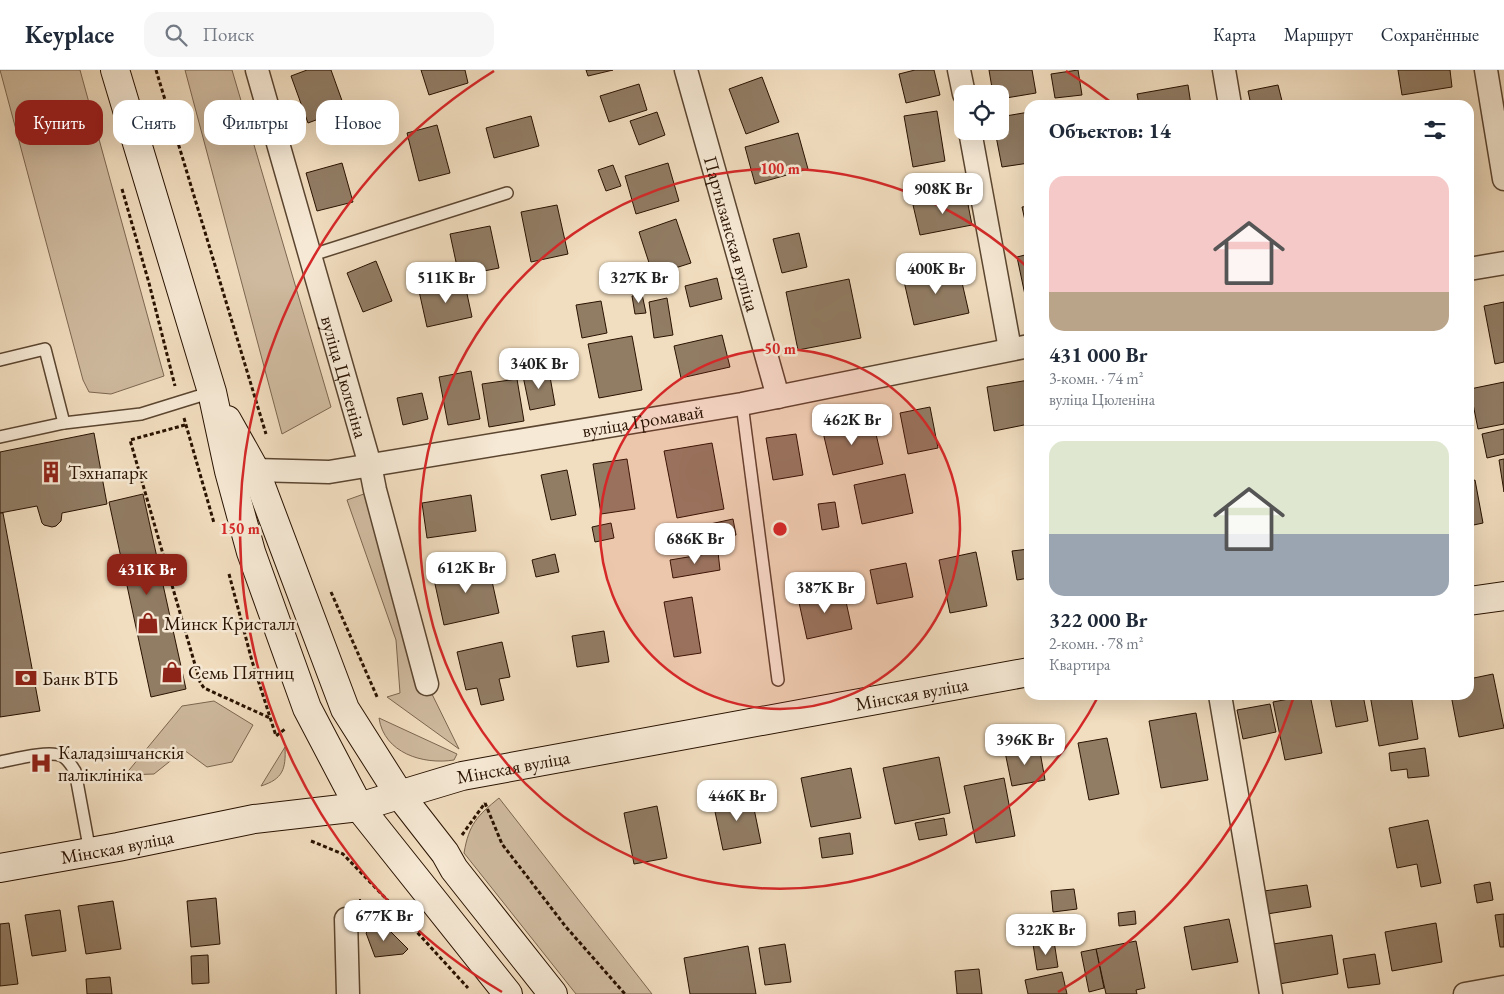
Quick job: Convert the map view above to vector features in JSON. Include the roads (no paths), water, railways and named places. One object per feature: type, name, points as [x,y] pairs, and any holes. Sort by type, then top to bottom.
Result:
[{"type":"main road","points":[[115,70],[212,392],[229,471],[251,552],[307,708],[359,807],[508,994]]},
{"type":"main road","points":[[212,392],[266,471],[345,709],[399,794],[445,853],[454,869],[553,994]]},
{"type":"main road","points":[[1474,600],[1504,596]]},
{"type":"main road","name":"Мінская вуліца","points":[[0,868],[254,819],[359,807],[452,778],[479,772],[1024,673]]},
{"type":"street","name":"вуліца Цюленіна","points":[[257,70],[370,465],[427,684]]},
{"type":"street","name":"Партызанская вуліца","points":[[686,70],[778,396]]},
{"type":"street","points":[[959,70],[962,85]]},
{"type":"street","points":[[1224,70],[1229,100]]},
{"type":"street","points":[[1486,70],[1504,179]]},
{"type":"street","points":[[972,140],[1019,348]]},
{"type":"street","points":[[1474,268],[1504,263]]},
{"type":"street","name":"вуліца Громавай","points":[[266,471],[329,472],[742,404],[1019,348]]},
{"type":"street","points":[[1221,700],[1271,994]]},
{"type":"street","points":[[346,919],[348,994]]},
{"type":"street","points":[[1465,994],[1504,987]]},
{"type":"lane","points":[[309,256],[507,193]]},
{"type":"lane","points":[[0,360],[45,349],[64,423]]},
{"type":"lane","points":[[0,437],[64,423],[141,414],[212,392]]},
{"type":"lane","points":[[742,404],[778,680]]},
{"type":"lane","points":[[0,762],[48,754],[61,756],[68,761],[75,770],[90,852]]},
{"type":"place","name":"Тэхнапарк","points":[[51,472]]},
{"type":"place","name":"Минск Кристалл","points":[[148,623]]},
{"type":"place","name":"Семь Пятниц","points":[[172,672]]},
{"type":"place","name":"Банк ВТБ","points":[[26,678]]},
{"type":"place","name":"Каладзішчанскія паліклініка","points":[[41,763]]}]
